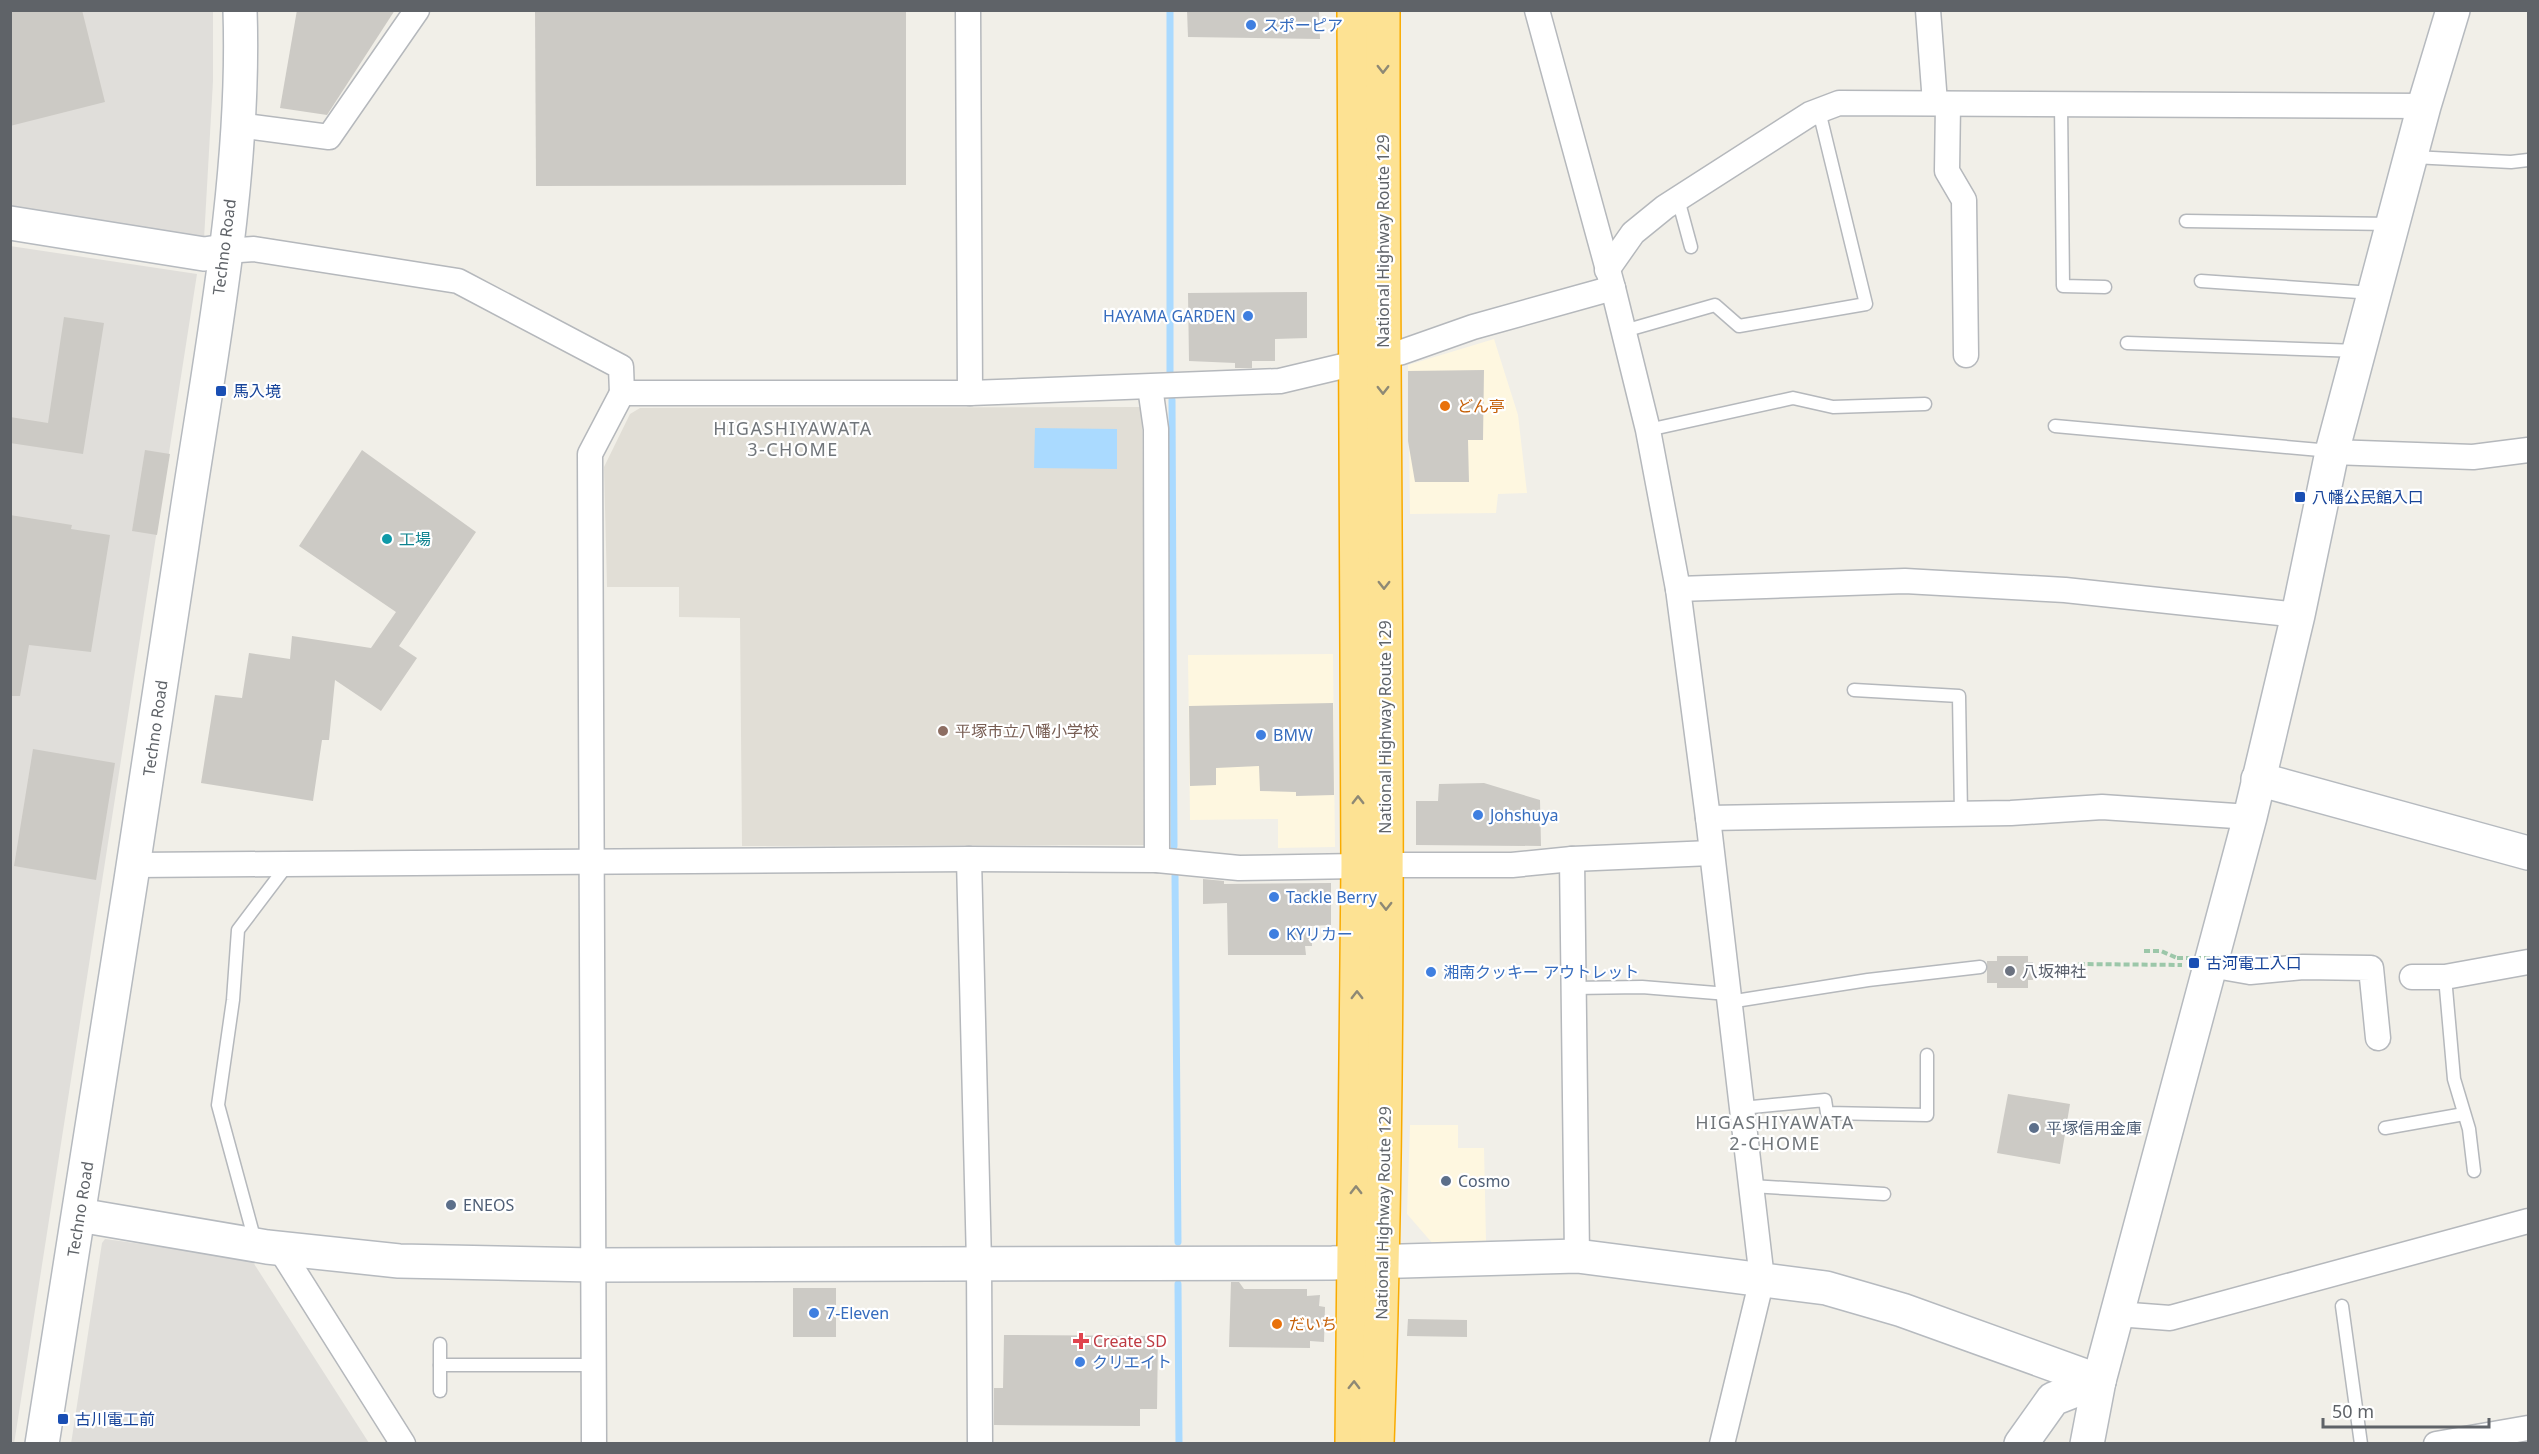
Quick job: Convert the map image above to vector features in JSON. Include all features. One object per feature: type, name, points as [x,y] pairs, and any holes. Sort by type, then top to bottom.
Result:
[{"type":"highway","name":"National Highway Route 129","points":[[1354,10],[1370,360]]},
{"type":"highway","name":"National Highway Route 129","points":[[1377,1443],[1370,1262],[1372,865],[1370,360],[1383,10]]},
{"type":"highway","name":"National Highway Route 129","points":[[1352,1443],[1370,1262]]},
{"type":"street","name":"Techno Road","points":[[42,1443],[134,865],[225,251],[238,125],[240,10]]},
{"type":"street","points":[[238,125],[329,137],[417,10]]},
{"type":"street","points":[[968,10],[970,393]]},
{"type":"street","points":[[1537,10],[1624,331],[1648,430],[1678,589],[1708,818],[1762,1279],[1722,1443]]},
{"type":"street","points":[[1928,10],[1941,104],[1947,171],[1964,200],[1966,356]]},
{"type":"street","points":[[2087,1443],[2099,1382],[2250,817],[2298,615],[2332,452],[2424,106],[2453,10]]},
{"type":"street","points":[[622,393],[970,393],[1150,387],[1280,381],[1370,360],[1610,279],[1633,232],[1678,199],[1819,111],[1839,103],[2424,106]]},
{"type":"street","points":[[10,223],[204,254],[254,249],[458,281],[621,367],[622,393],[590,454],[594,1443]]},
{"type":"street","points":[[1150,387],[1156,429],[1157,860]]},
{"type":"street","points":[[2332,452],[2473,457],[2529,450]]},
{"type":"street","points":[[1678,589],[1905,581],[2065,590],[2298,615]]},
{"type":"street","points":[[2258,779],[2529,854]]},
{"type":"street","points":[[1708,818],[1961,814],[2102,807],[2250,817]]},
{"type":"street","points":[[134,865],[969,859],[1157,860],[1239,868],[1512,865],[1572,859],[1711,853]]},
{"type":"street","points":[[969,859],[979,1263],[980,1443]]},
{"type":"street","points":[[1572,859],[1577,1256]]},
{"type":"street","points":[[2412,977],[2445,977],[2529,962]]},
{"type":"street","points":[[2212,963],[2250,972],[2303,968],[2371,968],[2378,1038]]},
{"type":"street","points":[[79,1215],[268,1247],[399,1262],[594,1265],[1370,1262],[1577,1256],[1826,1288],[1902,1310],[2099,1382]]},
{"type":"street","points":[[2117,1314],[2170,1318],[2529,1221]]},
{"type":"street","points":[[268,1247],[403,1443]]},
{"type":"street","points":[[2021,1443],[2053,1399],[2099,1382]]},
{"type":"street","points":[[2436,1443],[2529,1428]]},
{"type":"lane","points":[[2061,104],[2063,286],[2105,287]]},
{"type":"lane","points":[[1624,331],[1715,305],[1739,326],[1866,304],[1819,111]]},
{"type":"lane","points":[[2411,156],[2511,162],[2529,160]]},
{"type":"lane","points":[[1678,199],[1691,247]]},
{"type":"lane","points":[[2186,221],[2393,224]]},
{"type":"lane","points":[[2201,281],[2374,293]]},
{"type":"lane","points":[[2127,343],[2359,351]]},
{"type":"lane","points":[[1648,430],[1792,398],[1833,407],[1925,404]]},
{"type":"lane","points":[[2055,426],[2332,452]]},
{"type":"lane","points":[[1854,690],[1959,696],[1961,814]]},
{"type":"lane","points":[[268,1247],[218,1105],[233,1000],[238,930],[289,864]]},
{"type":"lane","points":[[1573,988],[1642,987],[1728,998],[1980,967]]},
{"type":"lane","points":[[2445,977],[2454,1079],[2464,1114],[2474,1171]]},
{"type":"lane","points":[[1742,1108],[1824,1100],[1827,1113],[1927,1115],[1927,1055]]},
{"type":"lane","points":[[2385,1128],[2464,1114]]},
{"type":"lane","points":[[1751,1186],[1884,1194]]},
{"type":"lane","points":[[2342,1306],[2361,1443]]},
{"type":"lane","points":[[440,1344],[440,1391]]},
{"type":"lane","points":[[440,1365],[594,1365]]},
{"type":"path","points":[[2144,951],[2161,951],[2177,958],[2212,963]]},
{"type":"path","points":[[2044,970],[2066,970],[2078,964],[2212,963]]},
{"type":"shaded area","points":[[10,11],[213,11],[213,81],[204,239],[11,209]]},
{"type":"shaded area","points":[[10,246],[197,274],[14,1444],[10,1443]]},
{"type":"shaded area","points":[[1494,339],[1518,415],[1527,493],[1498,494],[1496,513],[1410,514],[1408,365]]},
{"type":"shaded area","name":"平塚市立八幡小学校","points":[[1142,407],[1147,845],[742,846],[740,618],[679,617],[679,587],[607,587],[604,467],[630,414],[640,408]]},
{"type":"shaded area","name":"BMW","points":[[1333,654],[1335,847],[1278,848],[1278,819],[1190,820],[1188,655]]},
{"type":"shaded area","points":[[1410,1125],[1458,1125],[1458,1148],[1484,1148],[1486,1241],[1433,1244],[1407,1214]]},
{"type":"shaded area","points":[[105,1239],[251,1259],[369,1443],[71,1444],[102,1243]]},
{"type":"water","points":[[1035,428],[1117,429],[1117,469],[1034,468]]},
{"type":"building","points":[[10,10],[82,10],[105,102],[10,126]]},
{"type":"building","points":[[297,10],[395,10],[327,115],[280,108]]},
{"type":"building","points":[[535,10],[906,10],[906,185],[536,186]]},
{"type":"building","name":"スポーピア","points":[[1187,10],[1319,10],[1320,39],[1188,37]]},
{"type":"building","name":"HAYAMA GARDEN","points":[[1307,292],[1307,338],[1275,339],[1275,361],[1252,361],[1252,368],[1235,368],[1235,363],[1189,361],[1188,293]]},
{"type":"building","points":[[64,317],[104,323],[83,454],[10,443],[10,417],[48,423]]},
{"type":"building","name":"どん亭","points":[[1484,370],[1483,440],[1468,440],[1469,482],[1415,482],[1408,441],[1408,371]]},
{"type":"building","points":[[145,450],[170,454],[157,535],[132,531]]},
{"type":"building","points":[[362,450],[476,532],[399,646],[417,658],[381,711],[335,680],[329,740],[322,740],[313,801],[201,783],[215,695],[242,698],[249,653],[290,659],[292,636],[371,648],[396,612],[299,546]]},
{"type":"building","points":[[10,515],[72,525],[71,529],[110,535],[91,652],[29,645],[20,696],[10,696]]},
{"type":"building","name":"BMW","points":[[1333,703],[1334,795],[1296,796],[1296,792],[1260,791],[1259,766],[1216,768],[1216,785],[1190,786],[1189,706]]},
{"type":"building","points":[[33,749],[115,763],[96,880],[14,866]]},
{"type":"building","name":"Johshuya","points":[[1484,783],[1540,800],[1541,846],[1416,845],[1416,801],[1438,801],[1439,784]]},
{"type":"building","points":[[1203,879],[1224,881],[1224,884],[1331,883],[1331,925],[1311,926],[1312,946],[1305,946],[1306,955],[1228,955],[1227,903],[1203,904]]},
{"type":"building","name":"八坂神社","points":[[1997,956],[2028,956],[2028,962],[2033,962],[2033,980],[2028,980],[2028,988],[1997,988],[1997,983],[1987,983],[1987,961],[1997,961]]},
{"type":"building","name":"平塚信用金庫","points":[[2008,1094],[2070,1104],[2060,1164],[1997,1153]]},
{"type":"building","name":"だいち","points":[[1231,1282],[1239,1282],[1244,1289],[1307,1289],[1307,1296],[1320,1295],[1319,1306],[1325,1307],[1324,1342],[1310,1341],[1310,1348],[1229,1347]]},
{"type":"building","name":"7-Eleven","points":[[793,1288],[836,1288],[836,1337],[793,1337]]},
{"type":"building","points":[[1408,1319],[1467,1320],[1467,1337],[1407,1336]]},
{"type":"building","name":"クリエイト","points":[[1004,1335],[1158,1336],[1157,1409],[1140,1409],[1140,1426],[994,1425],[994,1388],[1003,1388]]},
{"type":"waterway","points":[[1170,10],[1170,375]]},
{"type":"waterway","points":[[1172,400],[1174,846]]},
{"type":"waterway","points":[[1175,876],[1178,1242]]},
{"type":"waterway","points":[[1178,1284],[1179,1444]]},
{"type":"place","name":"スポーピア","points":[[1251,25]]},
{"type":"place","name":"HAYAMA GARDEN","points":[[1248,316]]},
{"type":"place","name":"馬入境","points":[[221,391]]},
{"type":"place","name":"どん亭","points":[[1445,406]]},
{"type":"place","name":"八幡公民館入口","points":[[2300,497]]},
{"type":"place","name":"工場","points":[[387,539]]},
{"type":"place","name":"平塚市立八幡小学校","points":[[943,731]]},
{"type":"place","name":"BMW","points":[[1261,735]]},
{"type":"place","name":"Johshuya","points":[[1478,815]]},
{"type":"place","name":"Tackle Berry","points":[[1274,897]]},
{"type":"place","name":"KYリカー","points":[[1274,934]]},
{"type":"place","name":"古河電工入口","points":[[2194,963]]},
{"type":"place","name":"八坂神社","points":[[2010,971]]},
{"type":"place","name":"湘南クッキー アウトレット","points":[[1431,972]]},
{"type":"place","name":"平塚信用金庫","points":[[2034,1128]]},
{"type":"place","name":"Cosmo","points":[[1446,1181]]},
{"type":"place","name":"ENEOS","points":[[451,1205]]},
{"type":"place","name":"7-Eleven","points":[[814,1313]]},
{"type":"place","name":"だいち","points":[[1277,1324]]},
{"type":"place","name":"Create SD","points":[[1081,1341]]},
{"type":"place","name":"クリエイト","points":[[1080,1362]]},
{"type":"place","name":"古川電工前","points":[[63,1419]]},
{"type":"district","name":"HIGASHIYAWATA 3-CHOME","points":[[793,439]]},
{"type":"district","name":"HIGASHIYAWATA 2-CHOME","points":[[1775,1133]]}]
